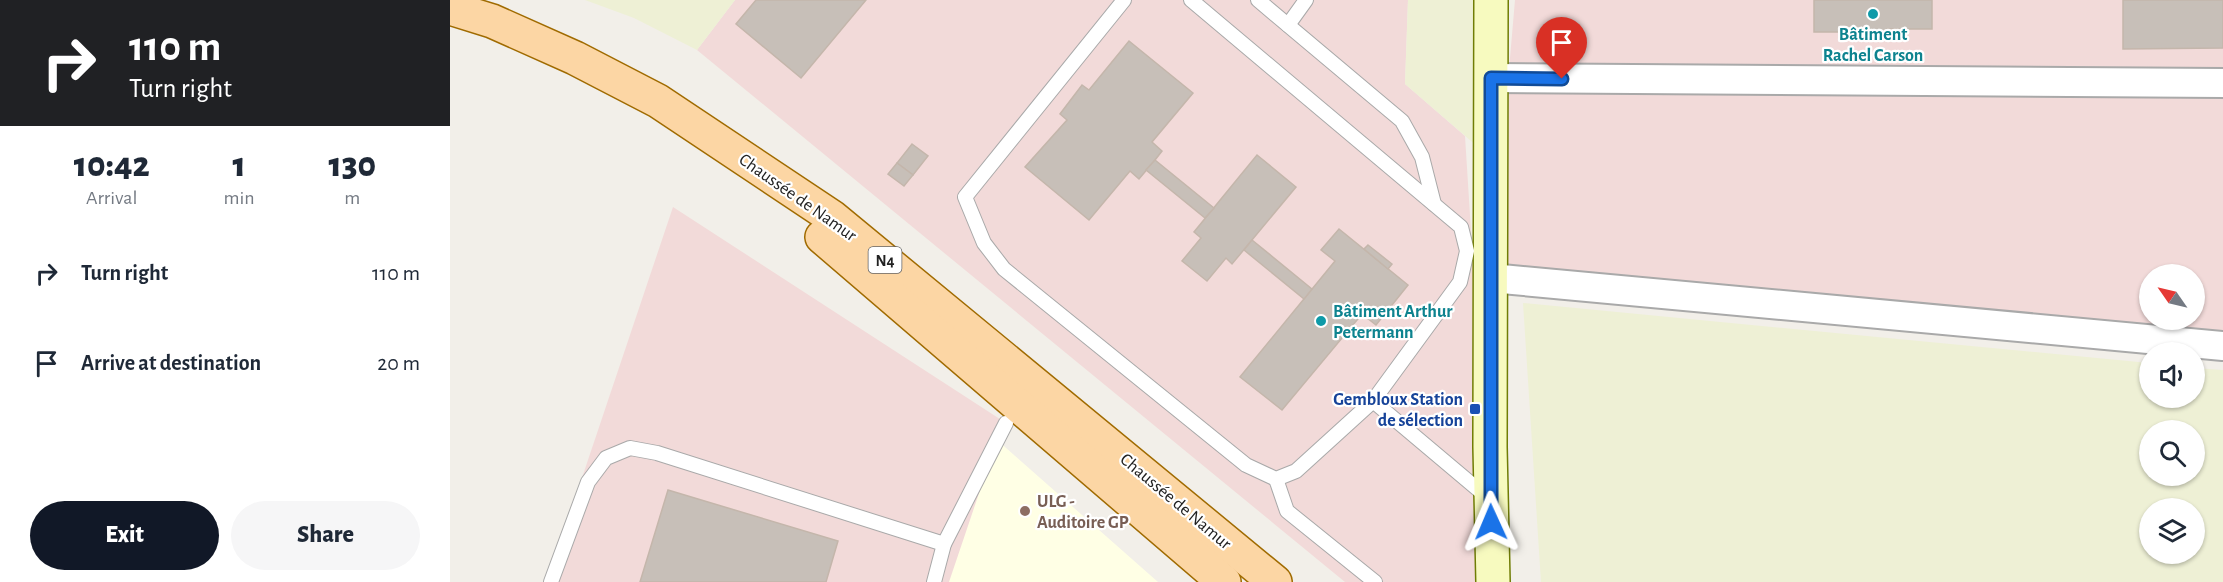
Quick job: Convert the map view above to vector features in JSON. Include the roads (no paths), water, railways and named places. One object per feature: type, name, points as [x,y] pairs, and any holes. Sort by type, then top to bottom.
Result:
[{"type":"main road","name":"Chaussée de Namur","points":[[450,8],[492,21],[544,44],[658,101],[832,217],[1275,582]]},
{"type":"main road","name":"Chaussée de Namur","points":[[450,30],[488,42],[570,78],[648,120],[819,235],[1224,582]]},
{"type":"street","points":[[1491,0],[1493,582]]},
{"type":"street","points":[[1491,78],[2223,83]]},
{"type":"street","points":[[1491,278],[2223,346]]},
{"type":"lane","points":[[1124,0],[965,197],[984,243],[1005,269],[1246,465],[1276,479],[1287,512],[1375,582]]},
{"type":"lane","points":[[1191,0],[1461,227],[1467,251],[1460,282],[1373,401],[1296,471],[1276,479]]},
{"type":"lane","points":[[1258,0],[1402,121],[1422,158],[1434,204]]},
{"type":"lane","points":[[1288,25],[1306,0]]},
{"type":"lane","points":[[1373,401],[1491,501]]},
{"type":"lane","points":[[934,582],[945,544],[1006,423]]},
{"type":"lane","points":[[550,582],[588,482],[606,458],[630,448],[657,453],[945,544]]},
{"type":"place","name":"Bâtiment Rachel Carson","points":[[1873,14]]},
{"type":"place","name":"Bâtiment Arthur Petermann","points":[[1321,321]]},
{"type":"place","name":"Gembloux Station de sélection","points":[[1475,409]]},
{"type":"place","name":"ULG - Auditoire GP","points":[[1025,511]]}]
